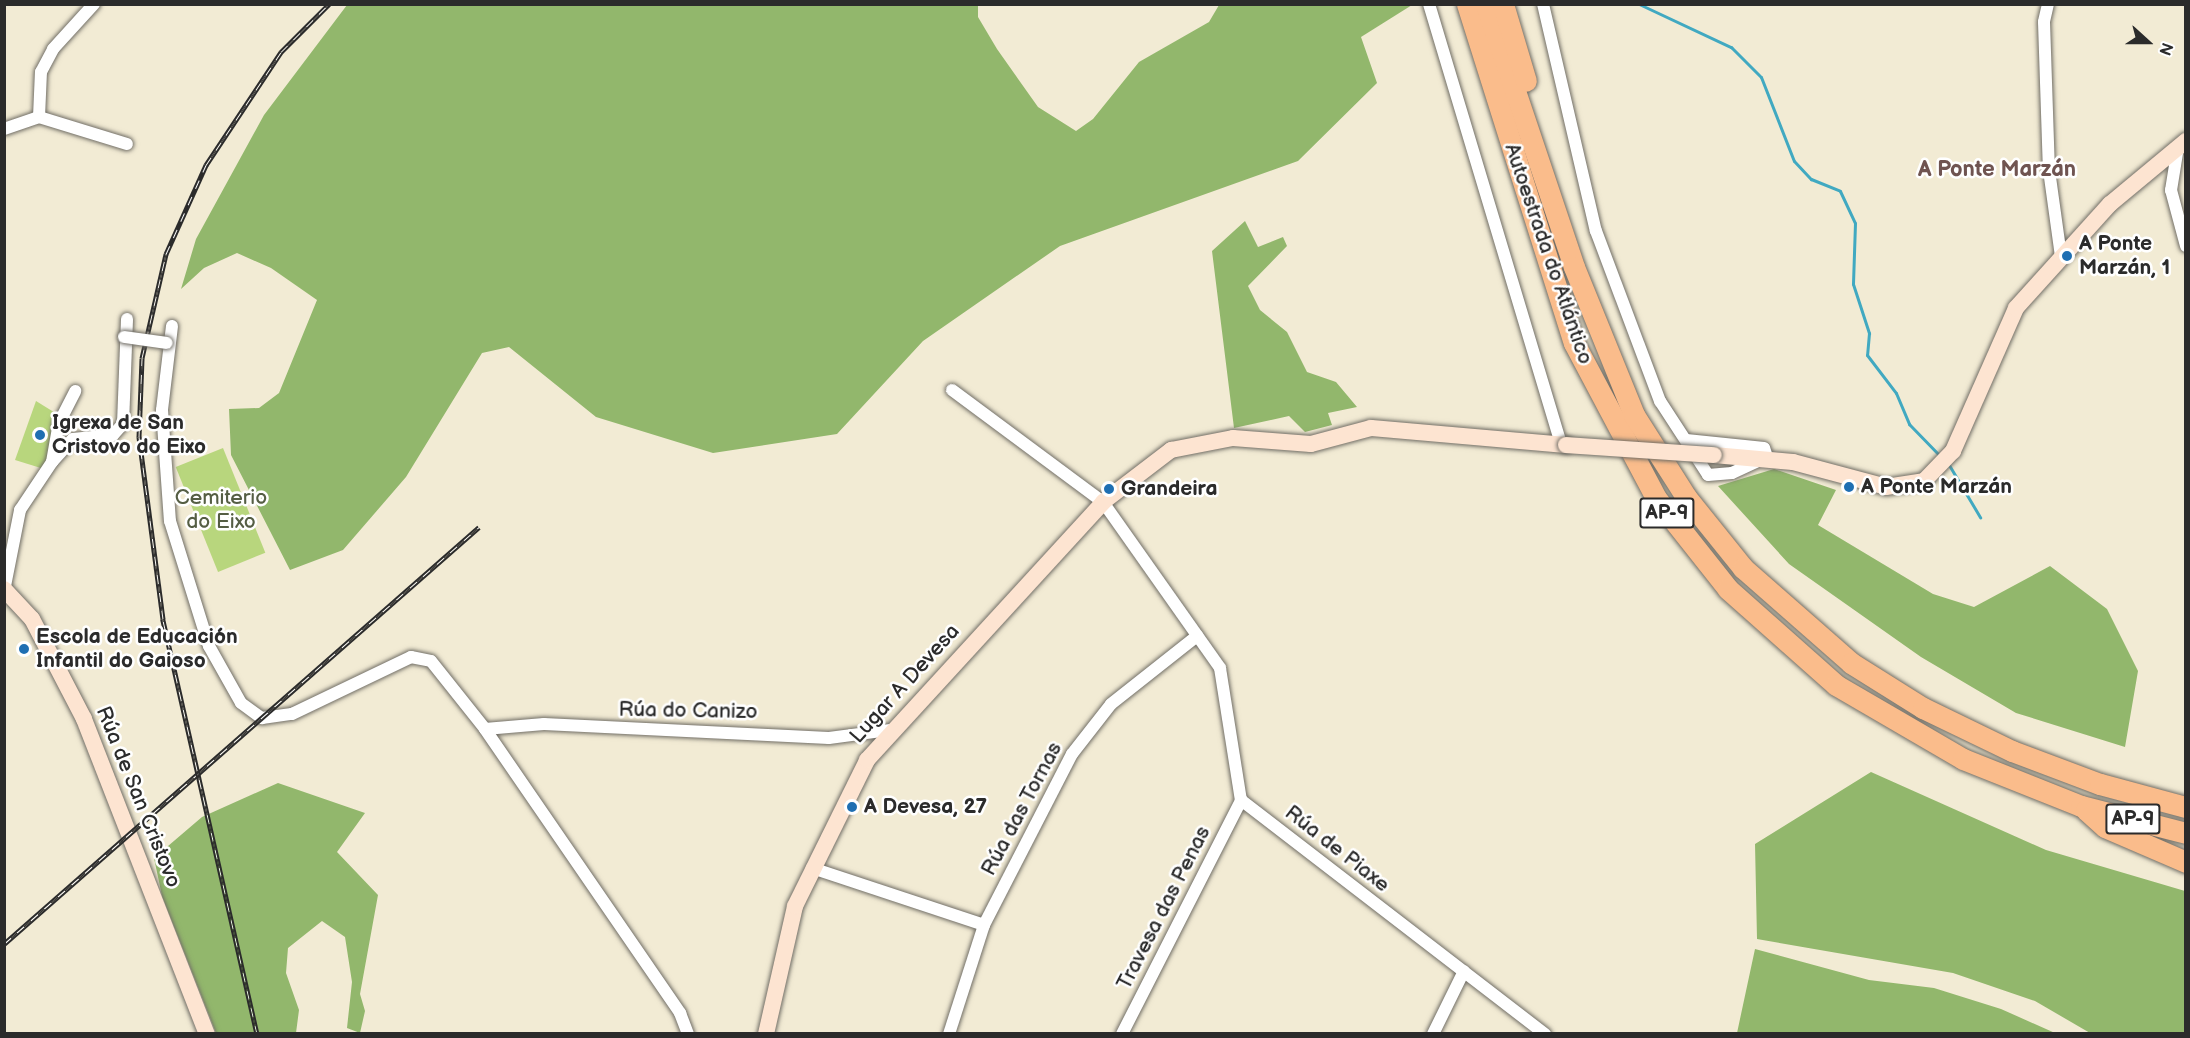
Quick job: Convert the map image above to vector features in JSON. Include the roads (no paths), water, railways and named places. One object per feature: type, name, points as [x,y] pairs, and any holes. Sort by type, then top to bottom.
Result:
[{"type":"highway","name":"Autoestrada do Atlántico","points":[[1467,4],[1494,30],[1574,343],[1656,498],[1690,542],[1767,629],[1836,685],[1963,759],[2080,806],[2186,833]]},
{"type":"highway","name":"Autoestrada do Atlántico","points":[[1486,4],[1574,267],[1634,415],[1686,496],[1743,568],[1787,610],[1851,663],[1923,708],[2012,751],[2156,800],[2186,805]]},
{"type":"highway","points":[[1494,30],[1503,4]]},
{"type":"highway","points":[[2080,806],[2105,827],[2186,862]]},
{"type":"street","points":[[39,117],[41,72],[53,50],[94,4]]},
{"type":"street","points":[[1429,4],[1564,445]]},
{"type":"street","points":[[1543,4],[1558,51],[1565,108],[1612,280],[1660,401],[1708,475],[1732,473],[1767,457],[1764,448],[1686,440]]},
{"type":"street","points":[[2048,4],[2044,21],[2049,170],[2061,256]]},
{"type":"street","points":[[4,129],[39,117],[127,144]]},
{"type":"street","points":[[2061,256],[2138,177],[2182,144]]},
{"type":"street","points":[[2182,144],[2171,190],[2186,246]]},
{"type":"street","name":"Lugar A Devesa","points":[[766,1034],[787,929],[812,868],[859,773],[890,730],[1103,502],[1171,450],[1233,438],[1311,444],[1371,428],[1399,428],[1501,443],[1767,457],[1879,486],[1908,486],[1934,473],[1953,451],[2006,325],[2061,256]]},
{"type":"street","points":[[5,590],[20,510],[52,462],[73,439],[113,435],[123,424],[124,337],[127,319]]},
{"type":"street","points":[[172,326],[167,343],[162,410],[170,521],[209,646],[241,703],[262,718],[292,714],[411,657],[431,662],[447,677],[485,729],[680,1013],[688,1034]]},
{"type":"street","points":[[124,337],[167,343]]},
{"type":"street","points":[[952,390],[1103,502],[1220,668],[1241,800]]},
{"type":"street","points":[[52,462],[59,423],[75,391]]},
{"type":"street","name":"Rúa de San Cristovo","points":[[5,590],[43,638],[84,719],[207,1034]]},
{"type":"street","name":"Rúa das Tornas","points":[[949,1034],[984,925],[1072,754],[1111,704],[1197,636]]},
{"type":"street","name":"Rúa do Canizo","points":[[485,729],[544,724],[829,738],[890,730]]},
{"type":"street","name":"Rúa de Piaxe","points":[[1241,800],[1545,1034]]},
{"type":"street","name":"Travesa das Penas","points":[[1122,1034],[1241,800]]},
{"type":"street","points":[[812,868],[984,925]]},
{"type":"street","points":[[1432,1034],[1464,971]]},
{"type":"waterway","points":[[1639,4],[1731,47],[1761,77],[1794,161],[1811,179],[1840,191],[1855,223],[1853,284],[1869,333],[1867,355],[1896,393],[1909,424],[1940,456]]},
{"type":"waterway","points":[[1949,465],[1980,517]]},
{"type":"railway","points":[[257,1034],[163,619],[139,437],[142,358],[166,254],[206,165],[281,52],[329,4]]},
{"type":"railway","points":[[4,944],[479,527]]},
{"type":"place","name":"A Ponte Marzán, 1","points":[[2067,256]]},
{"type":"place","name":"Igrexa de San Cristovo do Eixo","points":[[40,435]]},
{"type":"place","name":"A Ponte Marzán","points":[[1849,487]]},
{"type":"place","name":"Grandeira","points":[[1109,489]]},
{"type":"place","name":"Escola de Educación Infantil do Gaioso","points":[[24,649]]},
{"type":"place","name":"A Devesa, 27","points":[[852,807]]},
{"type":"district","name":"A Ponte Marzán","points":[[1997,170]]},
{"type":"park label","name":"Cemiterio do Eixo","points":[[221,510]]}]
